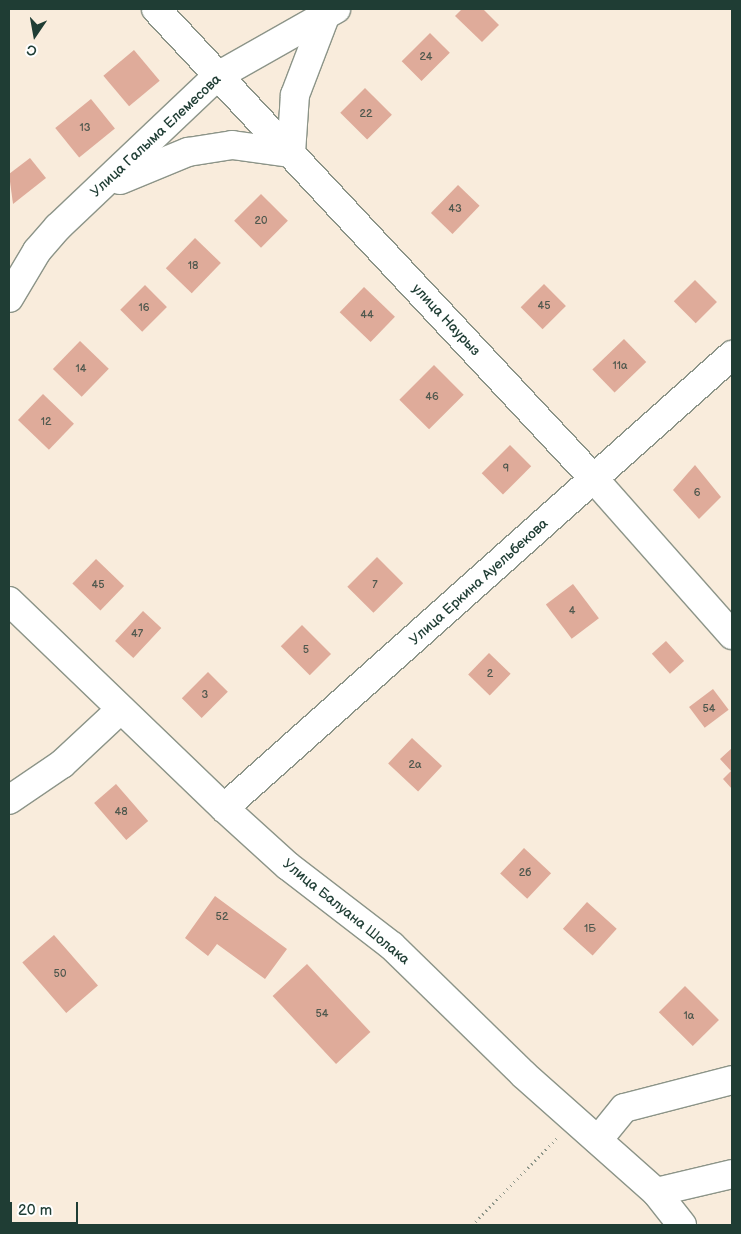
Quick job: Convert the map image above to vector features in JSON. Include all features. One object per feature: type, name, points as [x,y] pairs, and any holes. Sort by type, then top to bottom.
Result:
[{"type":"street","name":"улица Наурыз","points":[[156,9],[216,78],[291,153],[595,480],[732,635]]},
{"type":"street","name":"Улица Галыма Елемесова","points":[[9,298],[37,251],[94,193],[216,78],[331,11]]},
{"type":"street","points":[[94,193],[144,167],[188,152],[232,145],[291,153],[295,95],[331,11]]},
{"type":"street","points":[[9,269],[37,251]]},
{"type":"street","name":"Улица Еркина Ауельбекова","points":[[224,808],[595,480],[732,355]]},
{"type":"street","name":"Улица Балуана Шолака","points":[[9,601],[120,710],[288,866],[392,946],[575,1120],[656,1192],[682,1225]]},
{"type":"street","points":[[9,800],[62,764],[120,710]]},
{"type":"street","points":[[598,1140],[624,1108],[732,1080]]},
{"type":"street","points":[[656,1192],[732,1174]]},
{"type":"path","points":[[472,1225],[575,1120]]},
{"type":"building","points":[[462,9],[483,9],[499,25],[482,42],[455,16]]},
{"type":"building","points":[[430,33],[450,53],[422,81],[402,61]]},
{"type":"building","points":[[134,50],[160,81],[129,106],[103,76]]},
{"type":"building","points":[[365,88],[392,115],[367,140],[340,113]]},
{"type":"building","points":[[91,99],[115,129],[79,157],[55,128]]},
{"type":"building","points":[[30,158],[46,178],[13,204],[9,174]]},
{"type":"building","points":[[458,185],[480,206],[452,234],[431,213]]},
{"type":"building","points":[[261,194],[288,221],[261,248],[234,221]]},
{"type":"building","points":[[195,238],[221,263],[192,293],[166,268]]},
{"type":"building","points":[[695,280],[717,302],[696,323],[674,301]]},
{"type":"building","points":[[544,284],[566,306],[543,329],[521,307]]},
{"type":"building","points":[[145,285],[167,307],[142,332],[120,310]]},
{"type":"building","points":[[364,287],[395,317],[371,342],[340,312]]},
{"type":"building","points":[[624,339],[646,362],[615,393],[592,370]]},
{"type":"building","points":[[80,341],[109,369],[82,397],[53,369]]},
{"type":"building","points":[[434,365],[464,395],[429,429],[399,400]]},
{"type":"building","points":[[43,394],[74,424],[49,450],[18,420]]},
{"type":"building","points":[[510,445],[531,466],[503,494],[482,473]]},
{"type":"building","points":[[695,465],[721,497],[699,519],[673,490]]},
{"type":"building","points":[[377,557],[403,583],[373,613],[347,587]]},
{"type":"building","points":[[96,559],[124,586],[100,611],[72,583]]},
{"type":"building","points":[[573,584],[599,618],[572,639],[546,604]]},
{"type":"building","points":[[143,611],[161,628],[133,658],[115,641]]},
{"type":"building","points":[[302,625],[331,654],[310,675],[281,646]]},
{"type":"building","points":[[666,641],[684,661],[670,674],[652,654]]},
{"type":"building","points":[[489,653],[511,674],[490,695],[468,675]]},
{"type":"building","points":[[208,672],[228,692],[202,718],[182,698]]},
{"type":"building","points":[[713,689],[729,710],[705,728],[689,707]]},
{"type":"building","points":[[412,738],[442,766],[418,792],[388,764]]},
{"type":"building","points":[[732,748],[732,789],[723,779],[731,771],[720,759]]},
{"type":"building","points":[[116,784],[148,821],[126,840],[94,803]]},
{"type":"building","points":[[524,848],[551,873],[527,899],[500,874]]},
{"type":"building","points":[[215,896],[287,949],[265,979],[217,944],[208,956],[185,938]]},
{"type":"building","points":[[587,902],[617,929],[593,956],[563,929]]},
{"type":"building","points":[[54,935],[98,986],[66,1013],[22,963]]},
{"type":"building","points":[[307,964],[370,1032],[336,1064],[273,996]]},
{"type":"building","points":[[685,986],[719,1020],[693,1046],[659,1012]]}]
